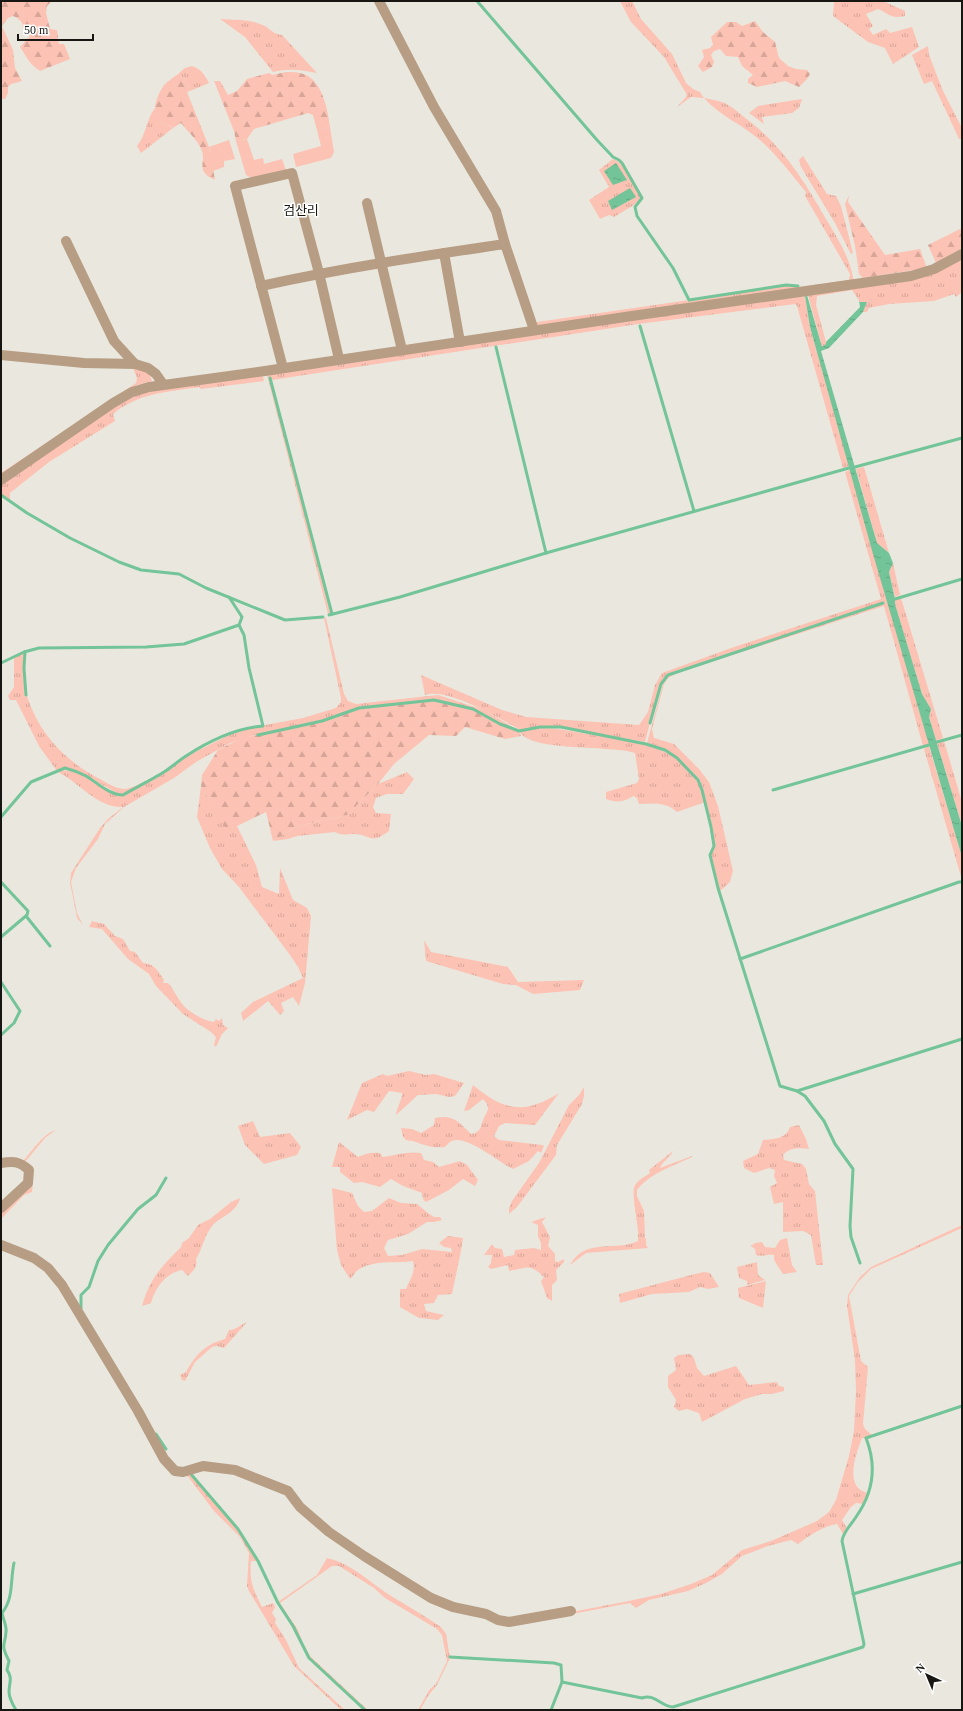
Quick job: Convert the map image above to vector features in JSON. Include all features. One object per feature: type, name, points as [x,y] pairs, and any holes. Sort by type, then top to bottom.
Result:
[{"type":"street","points":[[380,1],[434,107],[496,211],[505,244],[534,330]]},
{"type":"street","points":[[283,368],[235,186],[292,173],[319,273],[339,359]]},
{"type":"street","points":[[367,203],[402,350]]},
{"type":"street","points":[[66,241],[114,341],[135,364]]},
{"type":"street","points":[[262,286],[319,273],[382,262],[505,244]]},
{"type":"street","points":[[444,253],[460,342]]},
{"type":"street","points":[[1,480],[124,396],[140,389],[163,384],[283,368],[534,330],[911,276],[934,269],[962,254]]},
{"type":"street","points":[[1,355],[84,363],[135,364],[148,368],[156,374],[163,384]]},
{"type":"street","points":[[1,1163],[14,1161],[20,1163],[29,1170],[28,1183],[1,1208]]},
{"type":"street","points":[[1,1245],[34,1258],[48,1268],[62,1285],[138,1410],[164,1459],[175,1471],[183,1472],[202,1466],[236,1470],[288,1491],[300,1507],[341,1540],[431,1598],[453,1607],[486,1614],[498,1620],[509,1622],[571,1611]]},
{"type":"green space","points":[[1,1],[52,1],[47,6],[46,13],[50,29],[57,30],[59,44],[64,44],[70,59],[40,71],[31,63],[20,47],[30,36],[23,28],[19,19],[13,16],[8,18],[2,26],[13,50],[15,68],[22,81],[11,84],[8,87],[8,93],[5,99],[1,99]]},
{"type":"green space","points":[[620,1],[632,1],[641,19],[672,54],[686,83],[693,89],[700,92],[704,98],[691,97],[677,107],[687,96],[686,93],[664,57],[631,22]]},
{"type":"green space","points":[[834,1],[883,1],[905,11],[905,16],[900,17],[890,16],[878,9],[866,14],[873,26],[869,29],[873,35],[886,29],[890,33],[912,27],[919,47],[893,64],[885,48],[868,42],[833,16]]},
{"type":"green space","points":[[220,19],[255,22],[263,25],[275,33],[282,35],[317,73],[295,70],[273,72],[245,37]]},
{"type":"green space","points":[[755,21],[763,32],[775,42],[779,58],[788,66],[796,69],[807,70],[810,74],[799,87],[785,81],[757,87],[748,83],[748,79],[753,75],[742,66],[738,57],[726,56],[720,49],[714,51],[711,55],[714,62],[712,67],[703,72],[698,66],[704,57],[702,50],[710,48],[713,45],[711,37],[727,22],[736,22],[742,26]]},
{"type":"green space","points":[[928,46],[929,55],[943,91],[962,128],[962,139],[959,139],[932,81],[924,84],[912,55]]},
{"type":"green space","points":[[192,66],[198,69],[206,77],[209,83],[190,91],[185,79],[178,74],[185,68]]},
{"type":"green space","points":[[286,72],[303,74],[313,80],[324,99],[330,127],[317,130],[313,115],[308,113],[254,129],[247,139],[236,141],[234,131],[214,81],[220,81],[228,95],[237,91],[247,79],[269,73],[272,75]]},
{"type":"green space","points":[[178,74],[185,79],[190,91],[187,92],[209,147],[215,180],[209,177],[203,170],[202,151],[181,123],[173,128],[159,121],[156,117],[155,108],[160,92],[165,84]]},
{"type":"green space","points":[[704,98],[722,102],[731,107],[770,139],[781,151],[809,190],[839,242],[847,257],[854,283],[534,326],[537,322],[787,286],[799,287],[849,280],[850,274],[805,196],[806,192],[770,149],[749,132],[716,110]]},
{"type":"green space","points":[[802,99],[799,108],[792,113],[762,117],[764,124],[749,113],[758,106]]},
{"type":"green space","points":[[154,109],[159,121],[173,128],[141,153],[137,146]]},
{"type":"green space","points":[[330,127],[334,152],[331,158],[296,167],[293,154],[321,146],[317,130]]},
{"type":"green space","points":[[247,139],[254,160],[263,158],[264,164],[282,159],[286,170],[252,178],[246,175],[236,141]]},
{"type":"green space","points":[[229,140],[235,159],[224,161],[224,167],[213,171],[207,154],[210,152],[209,147]]},
{"type":"green space","points":[[803,156],[827,194],[836,196],[841,206],[853,253],[851,254],[835,223],[801,167],[799,160]]},
{"type":"green space","points":[[613,159],[626,171],[641,198],[634,205],[614,217],[609,215],[600,219],[589,200],[609,187],[599,170]]},
{"type":"green space","points":[[849,195],[848,202],[885,255],[920,249],[927,268],[863,278],[859,274],[855,246],[845,204]]},
{"type":"green space","points":[[962,228],[962,248],[936,263],[928,245]]},
{"type":"green space","points":[[962,256],[962,292],[956,297],[954,294],[934,301],[889,304],[869,308],[867,312],[863,312],[867,302],[860,302],[852,290],[817,296],[816,305],[826,342],[826,344],[822,347],[808,295],[805,296],[810,327],[849,466],[843,468],[797,306],[795,304],[638,324],[272,380],[270,377],[330,613],[328,614],[267,375],[912,277]]},
{"type":"green space","points":[[133,368],[147,373],[152,381],[137,385],[111,401],[1,477],[1,473],[136,383],[137,378]]},
{"type":"green space","points":[[263,376],[264,381],[201,389],[199,387],[176,390],[153,394],[132,402],[113,414],[115,421],[49,462],[10,493],[10,501],[1,494],[1,483],[114,405],[140,391]]},
{"type":"green space","points":[[864,467],[889,553],[877,543],[856,469]]},
{"type":"green space","points":[[850,470],[929,744],[923,746],[884,606],[677,673],[668,678],[664,684],[652,729],[654,738],[674,744],[699,769],[709,782],[718,806],[733,871],[730,882],[720,891],[710,855],[715,846],[712,827],[699,779],[677,757],[665,749],[647,743],[664,680],[668,675],[676,672],[883,603],[667,674],[660,684],[645,742],[561,727],[540,726],[520,731],[519,729],[486,711],[459,699],[446,695],[425,695],[421,675],[502,710],[526,717],[639,725],[648,712],[655,685],[662,673],[734,647],[881,599],[845,472]]},
{"type":"green space","points":[[893,563],[900,595],[895,597],[889,572]]},
{"type":"green space","points":[[901,598],[943,738],[936,741],[929,716],[931,709],[922,694],[895,604],[895,599]]},
{"type":"green space","points":[[324,618],[326,618],[344,694],[348,701],[356,704],[438,695],[484,710],[519,731],[500,724],[473,708],[433,700],[359,707],[322,720],[251,736],[230,743],[196,762],[174,778],[124,807],[105,824],[98,839],[76,868],[71,882],[77,913],[83,925],[77,918],[70,883],[71,873],[100,828],[108,819],[123,807],[105,804],[58,772],[67,770],[75,772],[107,791],[124,795],[165,773],[187,756],[229,735],[249,728],[303,718],[336,708],[341,702],[341,698]]},
{"type":"green space","points":[[24,653],[23,666],[25,697],[27,696],[32,710],[46,734],[55,745],[87,772],[115,787],[125,789],[134,787],[148,780],[123,794],[119,794],[75,770],[65,768],[57,771],[39,746],[16,700],[10,700],[8,696],[14,687],[14,658]]},
{"type":"green space","points":[[433,701],[473,710],[500,725],[519,732],[521,736],[505,739],[465,727],[456,736],[429,735],[394,764],[378,784],[347,815],[298,826],[273,841],[266,812],[227,831],[201,786],[202,775],[218,750],[242,738],[322,722],[359,709]]},
{"type":"green space","points":[[540,728],[563,730],[635,742],[651,746],[665,752],[678,760],[689,770],[698,784],[705,802],[677,812],[669,806],[655,803],[639,804],[637,798],[633,796],[627,800],[620,801],[606,799],[606,792],[637,783],[639,779],[635,753],[609,749],[539,743],[527,738],[520,732]]},
{"type":"green space","points":[[944,741],[962,802],[962,826],[937,743]]},
{"type":"green space","points":[[929,746],[962,857],[962,880],[924,749]]},
{"type":"green space","points":[[407,772],[414,779],[403,794],[387,794],[376,798],[373,807],[376,813],[391,814],[389,831],[377,838],[374,839],[360,834],[342,834],[335,832],[297,836],[273,841],[298,826],[347,815],[378,784]]},
{"type":"green space","points":[[201,786],[227,830],[237,826],[256,865],[262,887],[279,894],[280,868],[293,900],[307,908],[311,916],[305,983],[299,1006],[293,997],[281,1003],[284,1011],[280,1015],[268,1001],[243,1021],[241,1013],[253,1002],[303,978],[290,955],[239,887],[222,869],[210,848],[197,817]]},
{"type":"green space","points":[[92,921],[104,924],[115,936],[123,939],[130,951],[135,952],[143,963],[156,968],[164,980],[163,983],[168,983],[186,1008],[197,1016],[210,1021],[214,1022],[216,1019],[219,1021],[222,1018],[223,1025],[228,1028],[222,1034],[216,1047],[214,1045],[216,1037],[211,1032],[183,1014],[156,986],[149,974],[128,959],[102,929],[89,927]]},
{"type":"green space","points":[[424,940],[431,952],[508,967],[518,982],[584,980],[580,990],[533,994],[516,985],[503,984],[426,961]]},
{"type":"green space","points":[[409,1071],[426,1075],[434,1074],[464,1083],[455,1096],[449,1097],[436,1094],[418,1095],[396,1115],[402,1093],[389,1091],[374,1112],[367,1110],[347,1120],[362,1083],[383,1074],[387,1076]]},
{"type":"green space","points":[[473,1085],[484,1094],[495,1100],[505,1105],[514,1107],[535,1105],[559,1093],[535,1125],[505,1123],[499,1126],[494,1136],[499,1140],[542,1145],[544,1146],[541,1153],[538,1151],[529,1161],[513,1169],[483,1150],[466,1142],[458,1140],[452,1141],[445,1147],[437,1147],[426,1146],[404,1138],[401,1128],[412,1129],[421,1133],[434,1125],[435,1118],[441,1117],[447,1117],[455,1120],[471,1134],[478,1131],[481,1127],[488,1107],[483,1099],[469,1110],[464,1111]]},
{"type":"green space","points":[[584,1087],[582,1104],[557,1145],[556,1155],[517,1207],[509,1214],[509,1208],[512,1201],[539,1163],[569,1105],[579,1095]]},
{"type":"green space","points":[[253,1121],[260,1137],[290,1133],[301,1147],[297,1155],[264,1164],[245,1145],[238,1126]]},
{"type":"green space","points":[[799,1125],[809,1149],[792,1149],[783,1155],[784,1160],[802,1164],[806,1169],[809,1184],[815,1191],[823,1265],[816,1265],[811,1235],[803,1231],[783,1232],[783,1202],[774,1204],[770,1187],[777,1183],[774,1176],[775,1170],[769,1168],[754,1173],[744,1168],[743,1161],[758,1154],[763,1140],[779,1138],[786,1134],[790,1127]]},
{"type":"green space","points":[[56,1130],[45,1138],[25,1162],[33,1183],[32,1192],[24,1195],[1,1219],[1,1210],[28,1183],[22,1162],[46,1135]]},
{"type":"green space","points":[[339,1142],[358,1157],[372,1153],[380,1153],[383,1157],[407,1153],[421,1153],[424,1160],[433,1162],[439,1167],[460,1161],[467,1165],[478,1180],[475,1186],[463,1179],[449,1190],[426,1202],[423,1199],[422,1193],[403,1186],[391,1179],[380,1187],[362,1182],[354,1183],[340,1172],[340,1167],[332,1167]]},
{"type":"green space","points":[[673,1151],[660,1168],[692,1157],[655,1174],[637,1190],[637,1196],[644,1211],[645,1237],[648,1248],[586,1253],[570,1265],[576,1256],[592,1248],[629,1244],[638,1241],[634,1196],[635,1185],[650,1173],[649,1170]]},
{"type":"green space","points":[[332,1188],[352,1193],[358,1206],[364,1212],[372,1211],[389,1198],[401,1203],[417,1204],[434,1217],[440,1217],[442,1220],[427,1222],[408,1234],[388,1240],[384,1248],[388,1256],[402,1255],[422,1249],[452,1252],[451,1248],[444,1247],[439,1243],[448,1236],[463,1238],[452,1294],[438,1295],[434,1303],[424,1304],[426,1311],[444,1315],[438,1320],[419,1318],[400,1307],[400,1289],[406,1289],[411,1279],[414,1269],[413,1261],[371,1264],[358,1270],[350,1279],[341,1265],[337,1250]]},
{"type":"green space","points":[[240,1198],[236,1207],[210,1229],[196,1259],[195,1269],[188,1276],[182,1270],[171,1274],[158,1287],[151,1303],[142,1306],[145,1296],[157,1274],[181,1247],[182,1243],[189,1238],[198,1225],[210,1219],[231,1202]]},
{"type":"green space","points":[[546,1217],[542,1222],[550,1237],[548,1246],[555,1254],[555,1261],[558,1262],[564,1259],[564,1262],[556,1270],[557,1280],[552,1285],[552,1301],[547,1298],[541,1281],[544,1277],[535,1270],[531,1268],[524,1268],[509,1271],[508,1265],[491,1269],[488,1267],[491,1263],[492,1255],[484,1255],[492,1244],[495,1248],[502,1249],[504,1257],[514,1255],[515,1250],[534,1248],[541,1250],[541,1243],[538,1236],[538,1225],[531,1222]]},
{"type":"green space","points":[[962,1225],[962,1228],[871,1269],[858,1282],[849,1296],[861,1361],[868,1367],[863,1424],[865,1429],[872,1435],[865,1437],[866,1439],[862,1438],[853,1470],[856,1485],[860,1490],[868,1493],[864,1504],[856,1503],[851,1507],[842,1520],[847,1528],[843,1534],[837,1524],[816,1532],[798,1544],[791,1540],[768,1546],[742,1556],[722,1574],[706,1583],[688,1591],[649,1600],[636,1608],[630,1603],[514,1625],[509,1624],[661,1594],[691,1584],[712,1575],[742,1550],[771,1541],[817,1521],[829,1512],[836,1500],[849,1456],[854,1431],[856,1391],[855,1360],[847,1306],[848,1295],[860,1277],[871,1267]]},
{"type":"green space","points":[[787,1238],[792,1265],[797,1272],[783,1274],[774,1260],[774,1255],[756,1255],[755,1249],[751,1246],[755,1243],[762,1242],[765,1247],[775,1248],[780,1240]]},
{"type":"green space","points":[[757,1262],[758,1275],[765,1280],[747,1285],[747,1281],[739,1278],[737,1267]]},
{"type":"green space","points":[[704,1272],[710,1273],[719,1287],[708,1289],[700,1287],[689,1292],[652,1294],[620,1303],[619,1294]]},
{"type":"green space","points":[[766,1281],[763,1308],[739,1298],[738,1288]]},
{"type":"green space","points":[[247,1322],[224,1348],[217,1346],[212,1347],[195,1362],[185,1381],[182,1380],[180,1375],[186,1372],[193,1360],[202,1350],[213,1343],[225,1339],[229,1330]]},
{"type":"green space","points":[[690,1354],[694,1358],[697,1368],[704,1376],[736,1366],[749,1385],[777,1382],[779,1386],[784,1387],[784,1391],[772,1394],[762,1394],[745,1399],[702,1422],[699,1413],[687,1409],[679,1411],[674,1407],[676,1400],[668,1387],[668,1376],[676,1370],[674,1358],[678,1355]]},
{"type":"green space","points":[[188,1472],[237,1529],[257,1561],[251,1561],[251,1580],[254,1590],[262,1607],[273,1603],[275,1607],[272,1613],[276,1619],[275,1623],[286,1640],[299,1668],[345,1710],[341,1710],[294,1666],[247,1586],[249,1553],[240,1537],[214,1511],[186,1474]]},
{"type":"green space","points":[[327,1558],[345,1564],[353,1569],[391,1596],[441,1627],[446,1634],[450,1658],[437,1685],[428,1696],[420,1710],[418,1710],[430,1689],[436,1684],[447,1661],[442,1635],[437,1629],[385,1598],[374,1588],[339,1566],[332,1566],[280,1603],[298,1630],[310,1656],[368,1710],[366,1710],[309,1657],[278,1602],[317,1575]]},
{"type":"water","points":[[616,163],[627,180],[613,185],[604,171]]},
{"type":"water","points":[[630,188],[636,197],[612,210],[608,201]]},
{"type":"water","points":[[807,295],[822,347],[860,307],[859,300],[860,302],[867,302],[863,312],[829,348],[821,351],[877,543],[889,553],[893,563],[889,572],[895,604],[922,694],[931,709],[929,717],[962,826],[962,857],[873,554],[810,327],[805,296]]},
{"type":"waterway","points":[[477,1],[597,140],[613,157],[622,163],[642,198],[635,207],[637,216],[673,268],[689,300],[786,285],[798,286]]},
{"type":"waterway","points":[[640,326],[694,511]]},
{"type":"waterway","points":[[496,347],[546,553]]},
{"type":"waterway","points":[[270,378],[332,614]]},
{"type":"waterway","points":[[855,467],[962,438]]},
{"type":"waterway","points":[[329,615],[400,597],[546,553],[849,468]]},
{"type":"waterway","points":[[1,495],[27,513],[70,538],[119,562],[141,570],[179,574],[206,588],[285,620],[323,617]]},
{"type":"waterway","points":[[895,599],[962,579]]},
{"type":"waterway","points":[[1,817],[31,782],[65,768],[86,776],[108,791],[123,795],[164,772],[186,756],[214,740],[243,729],[263,726],[249,668],[244,635],[239,625],[242,617],[229,597]]},
{"type":"waterway","points":[[650,723],[661,684],[668,675],[883,603]]},
{"type":"waterway","points":[[1,663],[24,652],[39,648],[146,647],[184,644],[239,625]]},
{"type":"waterway","points":[[25,652],[24,668],[26,695]]},
{"type":"waterway","points":[[258,735],[322,721],[359,708],[434,700],[473,709],[500,724],[519,731],[540,727],[561,727],[646,744],[665,750],[677,758],[698,780],[702,790],[711,827],[714,846],[710,855],[718,888],[780,1086],[797,1091],[805,1096],[824,1121],[835,1144],[853,1169],[850,1226],[851,1237],[860,1263]]},
{"type":"waterway","points":[[937,742],[962,735]]},
{"type":"waterway","points":[[773,790],[929,745]]},
{"type":"waterway","points":[[1,882],[28,911],[27,915],[1,937]]},
{"type":"waterway","points":[[740,959],[962,882]]},
{"type":"waterway","points":[[26,916],[50,946]]},
{"type":"waterway","points":[[1,982],[20,1011],[14,1023],[1,1035]]},
{"type":"waterway","points":[[797,1091],[962,1039]]},
{"type":"waterway","points":[[81,1309],[81,1295],[89,1287],[98,1261],[108,1245],[138,1209],[156,1195],[166,1178]]},
{"type":"waterway","points":[[562,1682],[642,1698],[651,1697],[665,1705],[673,1707],[863,1647],[864,1644],[842,1541],[846,1532],[862,1508],[870,1489],[872,1469],[866,1438],[962,1406]]},
{"type":"waterway","points":[[156,1434],[166,1449]]},
{"type":"waterway","points":[[190,1473],[238,1529],[258,1561],[278,1603],[293,1626],[309,1658],[365,1710]]},
{"type":"waterway","points":[[853,1594],[962,1562]]},
{"type":"waterway","points":[[14,1563],[10,1595],[6,1607],[2,1613],[6,1630],[4,1648],[9,1661],[7,1670],[10,1678],[9,1694],[16,1710]]},
{"type":"waterway","points":[[450,1657],[554,1663],[561,1665],[562,1682],[551,1710]]},
{"type":"district","name":"검산리","points":[[301,210]]}]
